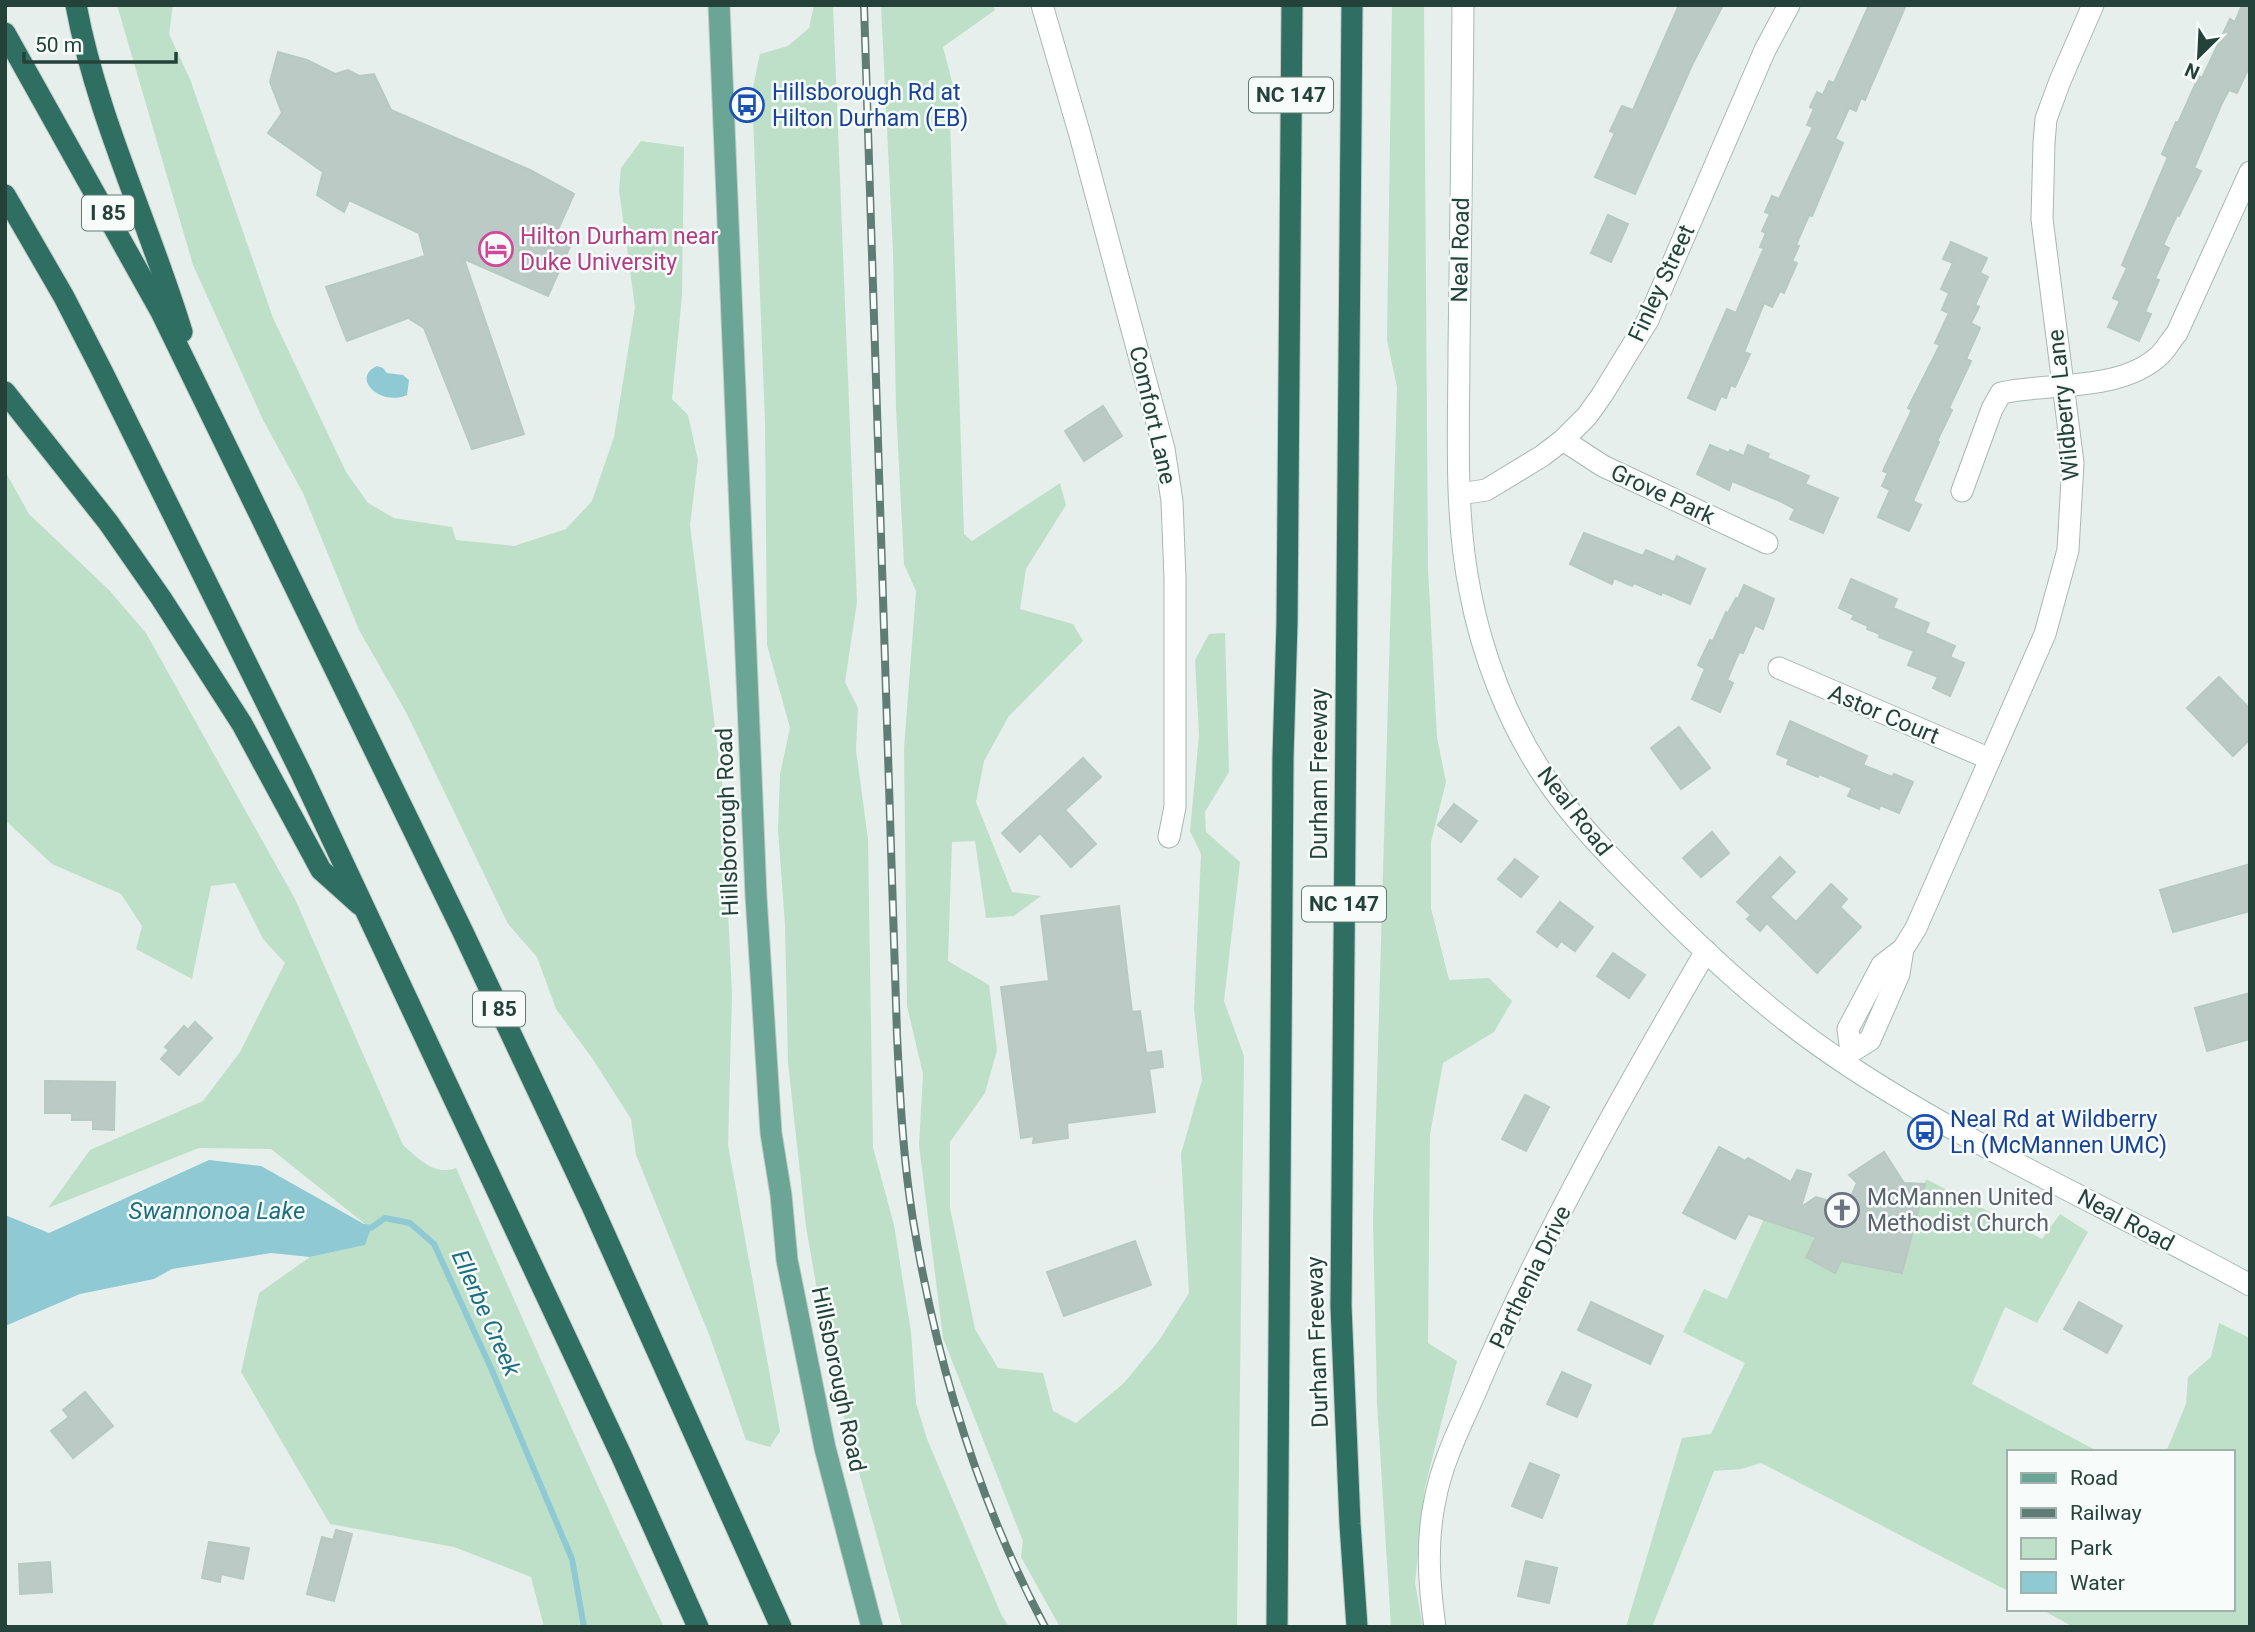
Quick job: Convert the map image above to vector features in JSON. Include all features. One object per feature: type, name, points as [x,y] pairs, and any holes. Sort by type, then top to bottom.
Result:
[{"type":"highway","points":[[76,5],[95,82],[131,188],[164,273],[201,398]]},
{"type":"highway","name":"Durham Freeway","points":[[1277,1627],[1292,5]]},
{"type":"highway","name":"Durham Freeway","points":[[1352,5],[1341,1306],[1357,1627]]},
{"type":"highway","name":"I 85","points":[[5,33],[161,312],[462,930],[592,1206],[781,1627]]},
{"type":"highway","points":[[5,195],[64,297],[102,371],[369,914],[622,1457],[698,1627]]},
{"type":"highway","points":[[5,392],[108,522],[161,598],[242,724],[321,870],[369,914]]},
{"type":"main road","name":"Hillsborough Road","points":[[719,5],[756,896],[771,1133],[781,1195],[787,1260],[825,1448],[872,1627]]},
{"type":"street","name":"Comfort Lane","points":[[1042,5],[1145,376],[1164,449],[1170,488],[1175,578],[1175,807],[1169,837]]},
{"type":"street","name":"Neal Road","points":[[1463,5],[1460,494],[1468,577],[1478,625],[1510,713],[1529,751],[1562,800],[1597,844],[1678,926],[1794,1028],[1848,1058],[1963,1134],[2250,1285]]},
{"type":"street","name":"Finley Street","points":[[1460,494],[1486,490],[1542,456],[1587,416],[1648,320],[1765,50],[1789,5]]},
{"type":"street","name":"Wildberry Lane","points":[[1848,1058],[1870,1040],[1899,974],[1902,949],[1916,928],[2045,634],[2068,550],[2072,438],[2062,384],[2042,219],[2043,143],[2046,119],[2093,5]]},
{"type":"street","points":[[1962,491],[1992,409],[2001,393],[2115,380],[2138,370],[2160,355],[2177,333],[2250,172]]},
{"type":"street","name":"Grove Park","points":[[1563,440],[1603,466],[1767,543]]},
{"type":"street","name":"Astor Court","points":[[1779,668],[1990,759]]},
{"type":"street","name":"Parthenia Drive","points":[[1434,1627],[1429,1568],[1430,1530],[1438,1486],[1456,1438],[1546,1241],[1654,1040],[1706,951]]},
{"type":"green space","points":[[117,5],[173,5],[169,34],[190,79],[273,318],[346,472],[368,503],[394,518],[452,527],[456,540],[514,546],[566,529],[592,501],[614,437],[635,307],[619,190],[621,168],[641,141],[684,147],[682,296],[672,399],[688,415],[698,460],[690,525],[722,783],[732,995],[728,1145],[780,1431],[770,1447],[746,1440],[710,1337],[636,1155],[631,1119],[592,1058],[556,1009],[537,957],[508,924],[406,712],[359,630],[303,493],[263,420],[193,265]]},
{"type":"green space","points":[[814,5],[833,5],[857,602],[845,682],[858,708],[856,750],[868,839],[873,1147],[894,1225],[911,1332],[916,1403],[927,1439],[1001,1614],[1009,1627],[902,1627],[832,1375],[806,1227],[788,1063],[785,925],[778,830],[780,774],[790,728],[767,645],[765,422],[752,92],[760,54],[788,46],[809,28]]},
{"type":"green space","points":[[881,5],[993,5],[995,10],[943,47],[960,112],[950,121],[964,534],[972,541],[1060,483],[1066,505],[1026,569],[1020,609],[1073,624],[1083,641],[1009,716],[984,761],[976,802],[1012,892],[1041,896],[1014,916],[986,918],[975,841],[952,842],[948,961],[989,985],[997,1050],[985,1093],[950,1142],[950,1208],[975,1329],[998,1368],[1043,1373],[1053,1411],[1076,1423],[1124,1383],[1160,1339],[1189,1293],[1181,1154],[1202,1080],[1194,1009],[1201,854],[1190,831],[1199,735],[1195,660],[1209,634],[1225,633],[1229,772],[1205,812],[1206,832],[1240,862],[1224,1001],[1244,1056],[1237,1627],[1060,1627],[1021,1557],[1023,1541],[943,1338],[919,1145],[923,1074],[907,1006],[904,748],[916,591],[904,564]]},
{"type":"green space","points":[[1392,5],[1424,5],[1428,569],[1437,737],[1446,782],[1431,842],[1431,908],[1449,980],[1489,978],[1512,1001],[1494,1032],[1443,1063],[1430,1134],[1428,1343],[1457,1361],[1425,1487],[1415,1583],[1423,1627],[1391,1627],[1377,1402],[1373,1220],[1397,387],[1387,340]]},
{"type":"green space","points":[[5,471],[29,514],[109,590],[146,633],[295,899],[403,1145],[421,1161],[434,1168],[456,1168],[584,1456],[664,1627],[544,1627],[531,1577],[454,1547],[330,1524],[241,1372],[259,1293],[310,1257],[364,1245],[370,1228],[271,1149],[199,1148],[48,1208],[90,1150],[203,1101],[240,1052],[285,963],[263,939],[235,883],[211,886],[192,979],[136,949],[142,926],[121,894],[52,864],[5,820]]},
{"type":"green space","points":[[1926,1179],[2042,1239],[2060,1214],[2088,1232],[2037,1323],[2005,1307],[1972,1384],[2095,1450],[2007,1450],[2007,1590],[1761,1463],[1741,1469],[1714,1471],[1652,1627],[1626,1627],[1682,1438],[1711,1434],[1745,1363],[1683,1332],[1704,1289],[1727,1299],[1764,1219],[1816,1237],[1806,1257],[1833,1272],[1843,1257],[1852,1264],[1902,1273]]},
{"type":"green space","points":[[2219,1323],[2250,1338],[2250,1627],[2073,1627],[2045,1611],[2234,1611],[2234,1450],[2167,1450],[2186,1404],[2188,1377],[2211,1357]]},
{"type":"water","points":[[377,366],[387,373],[403,375],[409,380],[407,395],[388,397],[372,390],[367,377],[369,371]]},
{"type":"water","name":"Swannonoa Lake","points":[[209,1160],[261,1166],[371,1228],[365,1245],[310,1257],[271,1253],[172,1269],[154,1279],[80,1294],[5,1326],[5,1215],[49,1233]]},
{"type":"building","points":[[1679,5],[1723,5],[1692,65],[1635,194],[1595,177],[1615,133],[1610,131],[1622,106],[1633,110]]},
{"type":"building","points":[[1869,5],[1906,5],[1865,100],[1861,98],[1856,111],[1849,108],[1835,139],[1843,143],[1812,216],[1809,215],[1796,245],[1799,246],[1792,261],[1797,263],[1784,293],[1780,291],[1772,307],[1764,303],[1744,352],[1750,354],[1735,387],[1731,385],[1726,398],[1721,396],[1715,410],[1688,398],[1727,309],[1736,313],[1764,248],[1760,247],[1766,233],[1762,231],[1770,214],[1765,212],[1772,196],[1779,199],[1813,127],[1807,125],[1814,109],[1810,107],[1817,92],[1823,95],[1829,81],[1834,83]]},
{"type":"building","points":[[2242,5],[2250,5],[2250,65],[2237,93],[2229,90],[2222,103],[2194,168],[2201,171],[2163,245],[2169,248],[2155,279],[2159,280],[2145,312],[2151,314],[2139,341],[2108,327],[2120,301],[2113,298],[2127,268],[2122,265],[2168,157],[2162,154],[2176,122],[2178,123],[2199,76],[2202,78],[2230,19],[2235,22]]},
{"type":"building","name":"Hilton Durham near Duke University","points":[[278,52],[307,60],[335,74],[348,70],[359,76],[374,74],[391,110],[530,170],[574,194],[556,234],[572,242],[548,296],[464,259],[524,434],[472,449],[424,328],[408,318],[347,341],[326,287],[425,256],[419,233],[349,200],[344,212],[317,195],[323,172],[268,133],[282,113],[270,82]]},
{"type":"building","points":[[1608,215],[1628,224],[1611,262],[1591,253]]},
{"type":"building","points":[[1951,242],[1987,258],[1980,273],[1988,277],[1975,305],[1979,307],[1971,323],[1980,328],[1966,359],[1971,361],[1949,408],[1952,410],[1913,501],[1921,505],[1909,531],[1878,517],[1890,490],[1882,486],[1888,473],[1883,471],[1912,410],[1908,408],[1940,345],[1935,343],[1949,313],[1942,310],[1949,293],[1941,289],[1953,263],[1943,259]]},
{"type":"building","points":[[1103,406],[1122,436],[1084,461],[1065,431]]},
{"type":"building","points":[[1710,445],[1744,456],[1748,445],[1769,454],[1767,458],[1809,476],[1805,484],[1838,498],[1823,533],[1790,519],[1795,509],[1782,502],[1732,481],[1729,490],[1697,474]]},
{"type":"building","points":[[1584,533],[1643,556],[1646,550],[1674,562],[1677,556],[1705,569],[1690,604],[1634,583],[1632,586],[1614,578],[1612,584],[1570,564]]},
{"type":"building","points":[[1851,579],[1897,599],[1893,608],[1929,623],[1925,633],[1955,646],[1950,657],[1964,663],[1950,696],[1933,688],[1938,677],[1908,665],[1914,651],[1879,637],[1880,634],[1867,629],[1868,626],[1852,619],[1854,615],[1839,608]]},
{"type":"building","points":[[1744,585],[1774,599],[1763,629],[1755,625],[1743,653],[1739,652],[1727,680],[1733,683],[1720,712],[1692,699],[1705,669],[1698,665],[1726,612],[1728,613],[1736,598],[1738,599]]},
{"type":"building","points":[[2219,677],[2250,709],[2250,739],[2233,756],[2187,708]]},
{"type":"building","points":[[1790,721],[1867,756],[1863,765],[1913,782],[1899,813],[1880,805],[1879,809],[1848,796],[1852,788],[1787,764],[1789,759],[1777,754]]},
{"type":"building","points":[[1679,727],[1710,768],[1681,789],[1651,748]]},
{"type":"building","points":[[1083,758],[1101,777],[1065,810],[1096,844],[1071,867],[1040,833],[1020,852],[1002,833]]},
{"type":"building","points":[[1454,804],[1477,821],[1461,842],[1438,825]]},
{"type":"building","points":[[1712,832],[1729,853],[1701,877],[1683,858]]},
{"type":"building","points":[[1780,857],[1795,872],[1770,897],[1796,922],[1831,884],[1847,899],[1840,907],[1861,927],[1817,973],[1767,923],[1760,931],[1747,919],[1751,915],[1737,902]]},
{"type":"building","points":[[1515,859],[1538,877],[1521,897],[1498,879]]},
{"type":"building","points":[[2250,864],[2250,911],[2173,932],[2160,890]]},
{"type":"building","points":[[1560,902],[1593,927],[1575,951],[1561,941],[1557,947],[1537,932]]},
{"type":"building","points":[[1119,906],[1132,1012],[1140,1011],[1146,1053],[1161,1051],[1163,1067],[1149,1069],[1155,1112],[1067,1123],[1068,1138],[1033,1143],[1034,1136],[1021,1138],[1001,987],[1049,981],[1041,916]]},
{"type":"building","points":[[1613,953],[1645,975],[1629,998],[1597,976]]},
{"type":"building","points":[[2250,993],[2250,1039],[2207,1051],[2195,1008]]},
{"type":"building","points":[[195,1022],[212,1038],[179,1075],[161,1059],[169,1050],[165,1047],[184,1026],[188,1030]]},
{"type":"building","points":[[45,1081],[115,1082],[114,1130],[93,1129],[93,1120],[72,1120],[72,1113],[45,1113]]},
{"type":"building","points":[[1525,1095],[1549,1107],[1526,1151],[1502,1139]]},
{"type":"building","name":"McMannen United Methodist Church","points":[[1719,1147],[1745,1161],[1748,1158],[1791,1182],[1797,1170],[1811,1174],[1801,1207],[1816,1197],[1847,1206],[1857,1183],[1849,1175],[1884,1152],[1904,1183],[1925,1184],[1902,1273],[1841,1261],[1835,1273],[1806,1257],[1816,1237],[1748,1214],[1735,1239],[1683,1213]]},
{"type":"building","points":[[1135,1241],[1151,1285],[1064,1316],[1047,1272]]},
{"type":"building","points":[[1591,1302],[1663,1336],[1650,1364],[1578,1330]]},
{"type":"building","points":[[2079,1302],[2122,1326],[2107,1353],[2064,1329]]},
{"type":"building","points":[[1562,1372],[1591,1385],[1577,1417],[1547,1404]]},
{"type":"building","points":[[85,1392],[113,1426],[73,1458],[51,1431],[69,1417],[63,1410]]},
{"type":"building","points":[[1530,1463],[1559,1475],[1542,1518],[1512,1506]]},
{"type":"building","points":[[336,1530],[352,1534],[334,1601],[307,1594],[322,1537],[333,1540]]},
{"type":"building","points":[[209,1542],[249,1548],[243,1579],[221,1574],[220,1582],[202,1578]]},
{"type":"building","points":[[1526,1561],[1557,1568],[1549,1603],[1518,1596]]},
{"type":"building","points":[[50,1562],[52,1592],[20,1594],[19,1564]]},
{"type":"waterway","name":"Ellerbe Creek","points":[[365,1227],[371,1228],[385,1218],[410,1223],[434,1244],[491,1368],[572,1559],[584,1627]]},
{"type":"railway","points":[[864,5],[897,1035],[907,1174],[913,1220],[934,1325],[962,1429],[999,1530],[1045,1627]]},
{"type":"place","name":"Hillsborough Rd at Hilton Durham (EB)","points":[[747,105]]},
{"type":"place","name":"Hilton Durham near Duke University","points":[[496,249]]},
{"type":"place","name":"Neal Rd at Wildberry Ln (McMannen UMC)","points":[[1925,1132]]},
{"type":"place","name":"McMannen United Methodist Church","points":[[1842,1210]]}]
